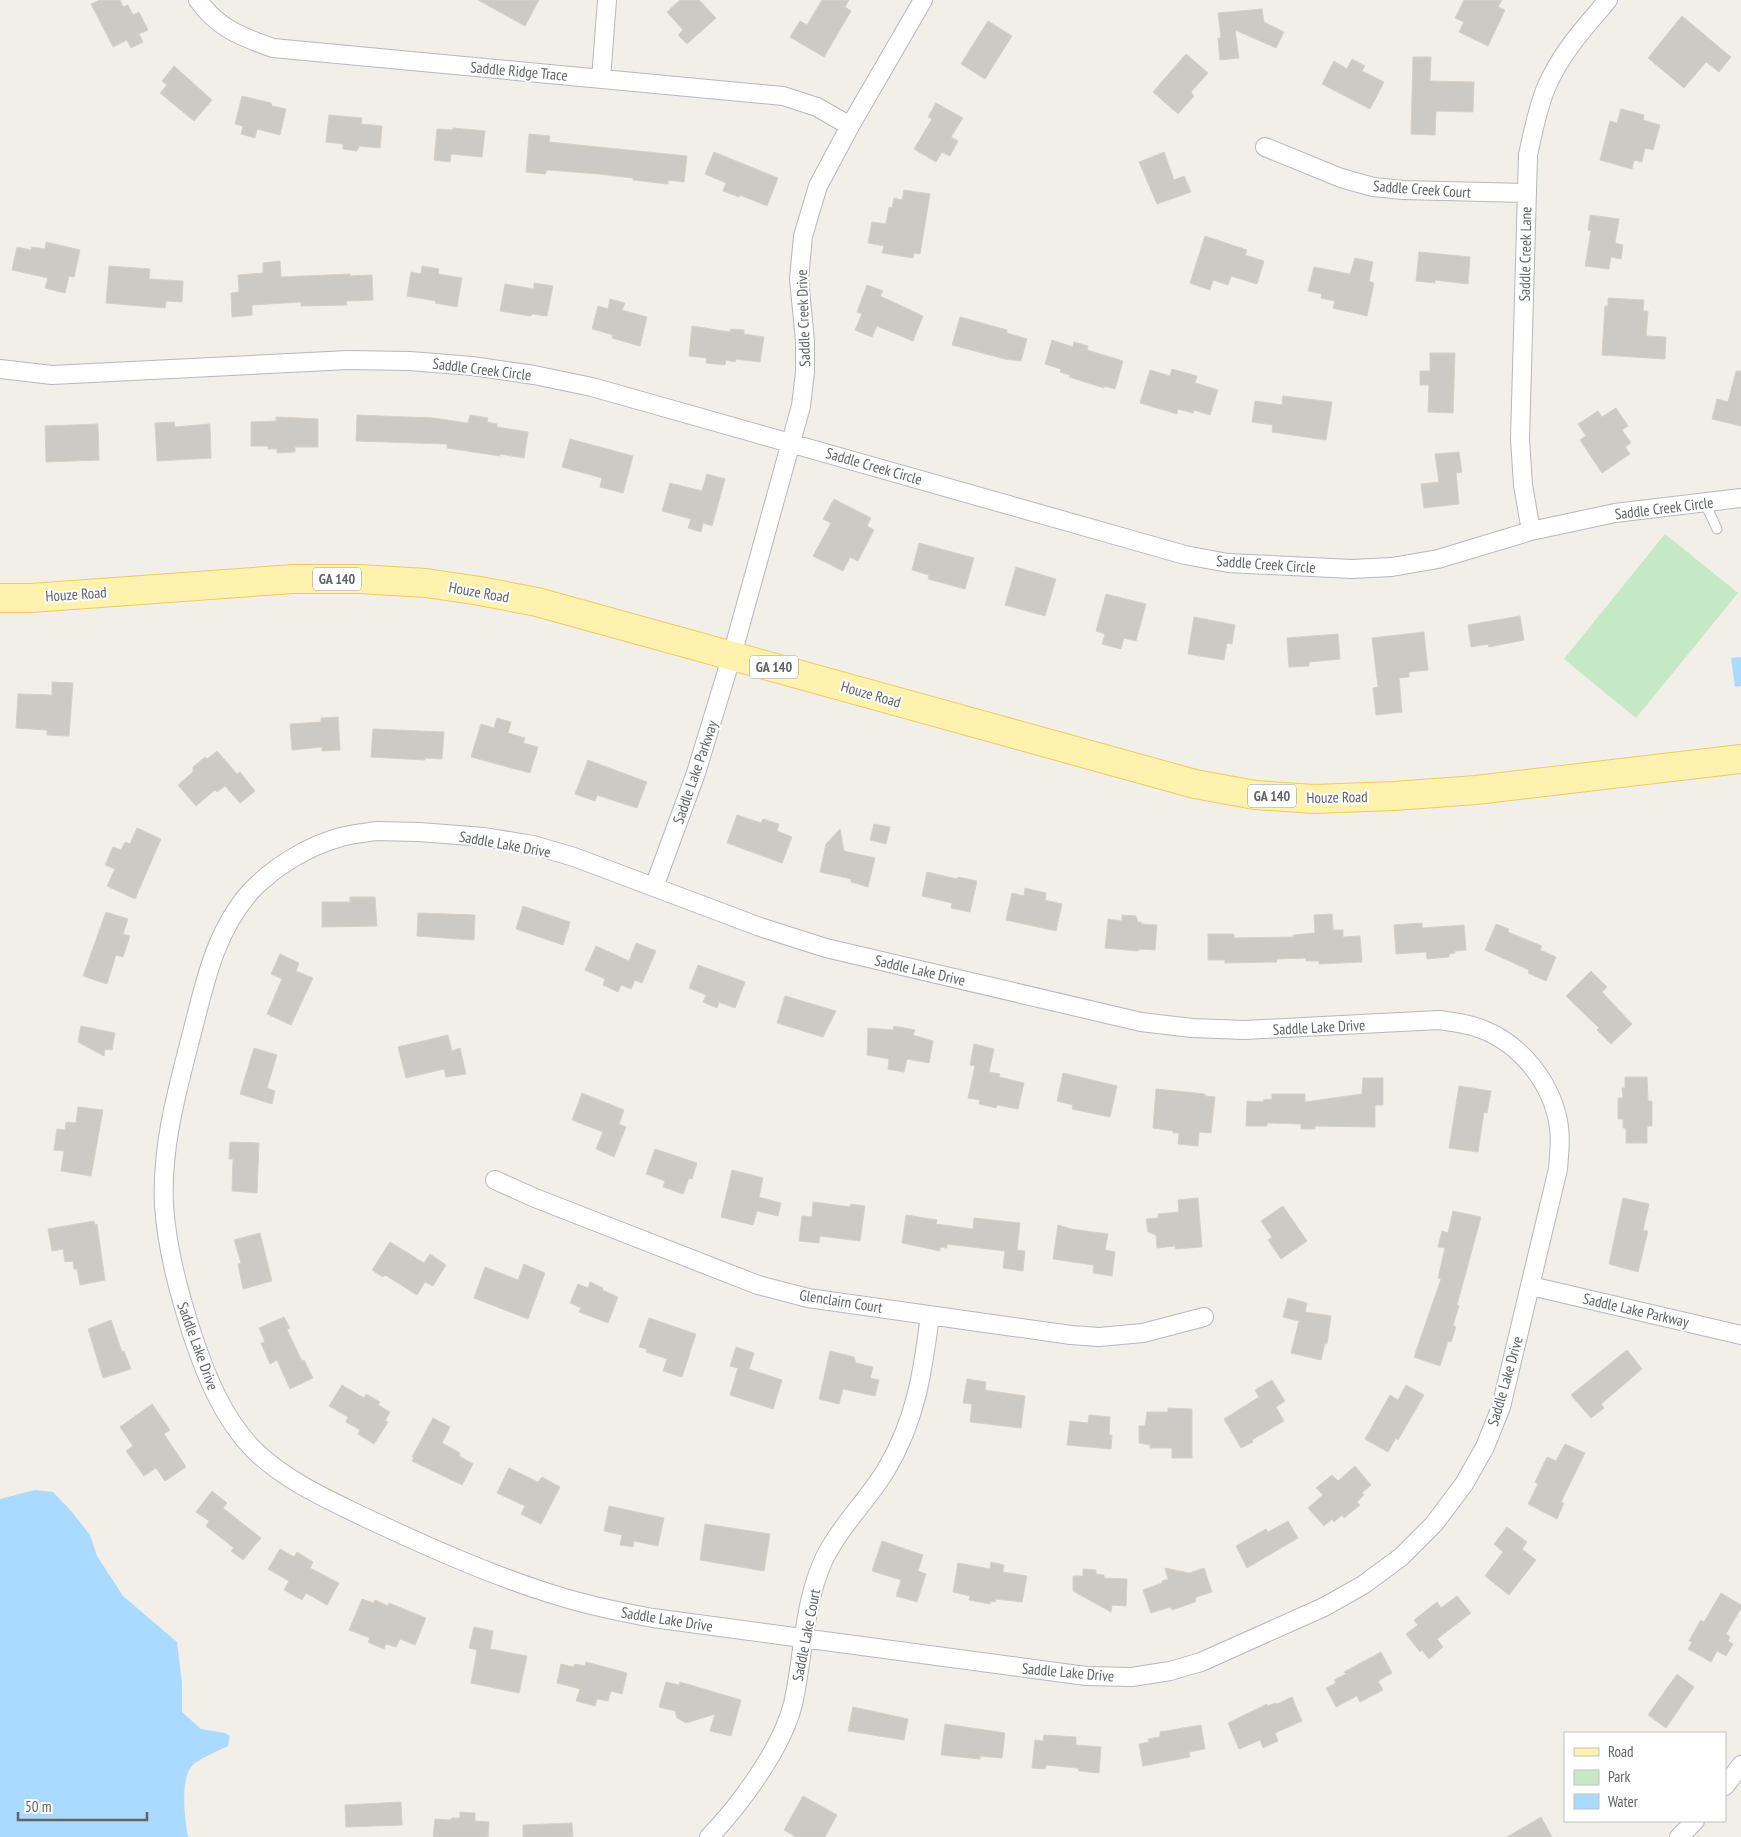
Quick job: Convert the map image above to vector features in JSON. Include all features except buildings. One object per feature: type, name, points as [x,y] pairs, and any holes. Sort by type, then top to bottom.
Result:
[{"type":"main road","name":"Houze Road","points":[[0,598],[31,598],[293,579],[359,579],[426,583],[480,591],[537,602],[1195,784],[1255,795],[1314,799],[1412,795],[1476,790],[1741,759]]},
{"type":"street","name":"Saddle Ridge Trace","points":[[198,0],[217,21],[239,36],[273,48],[783,96],[817,107],[850,126]]},
{"type":"street","points":[[601,78],[607,0]]},
{"type":"street","name":"Saddle Creek Drive","points":[[732,655],[801,406],[806,372],[799,279],[803,236],[818,186],[850,126],[923,0]]},
{"type":"street","name":"Saddle Creek Lane","points":[[1531,531],[1523,485],[1520,439],[1526,193],[1530,146],[1535,120],[1546,87],[1563,56],[1608,0]]},
{"type":"street","name":"Saddle Creek Court","points":[[1265,147],[1341,178],[1373,187],[1403,190],[1526,193]]},
{"type":"street","name":"Saddle Creek Circle","points":[[0,369],[52,375],[348,360],[410,361],[472,366],[534,375],[592,387],[1185,555],[1228,563],[1352,569],[1392,567],[1438,559],[1531,531],[1615,513],[1741,498]]},
{"type":"street","name":"Saddle Lake Parkway","points":[[654,887],[696,773],[732,655]]},
{"type":"street","name":"Saddle Lake Drive","points":[[376,831],[484,837],[533,845],[574,857],[760,927],[826,948],[1141,1022],[1192,1028],[1245,1030],[1439,1020],[1463,1023],[1485,1031],[1513,1047],[1534,1069],[1552,1099],[1559,1126],[1558,1169],[1531,1286],[1501,1407],[1485,1447],[1464,1484],[1434,1524],[1401,1557],[1363,1585],[1324,1607],[1201,1662],[1170,1671],[1132,1677],[1086,1676],[653,1618],[605,1608],[555,1595],[505,1578],[405,1536],[299,1485],[253,1449],[236,1428],[221,1405],[203,1366],[180,1296],[171,1260],[164,1204],[166,1148],[174,1105],[214,950],[229,921],[251,892],[275,870],[308,849],[342,836],[376,831]]},
{"type":"street","name":"Glenclairn Court","points":[[494,1180],[758,1286],[808,1298],[1072,1336],[1099,1337],[1143,1333],[1204,1317]]},
{"type":"street","name":"Saddle Lake Parkway","points":[[1531,1286],[1741,1335]]},
{"type":"street","name":"Saddle Lake Court","points":[[709,1837],[726,1820],[742,1799],[774,1749],[784,1727],[792,1704],[812,1592],[825,1557],[841,1530],[886,1471],[909,1425],[921,1382],[930,1315]]},
{"type":"street","points":[[1726,1785],[1741,1764]]},
{"type":"street","points":[[1679,1837],[1694,1822]]},
{"type":"lane","points":[[1706,503],[1717,529]]},
{"type":"green space","points":[[1665,534],[1738,593],[1636,718],[1564,659]]},
{"type":"water","points":[[1741,657],[1741,686],[1735,687],[1731,658]]},
{"type":"water","points":[[35,1490],[53,1492],[72,1512],[90,1535],[97,1556],[123,1596],[177,1642],[182,1683],[182,1712],[201,1729],[225,1733],[230,1736],[228,1746],[198,1761],[191,1767],[188,1774],[185,1782],[184,1801],[188,1837],[0,1837],[0,1499]]}]
